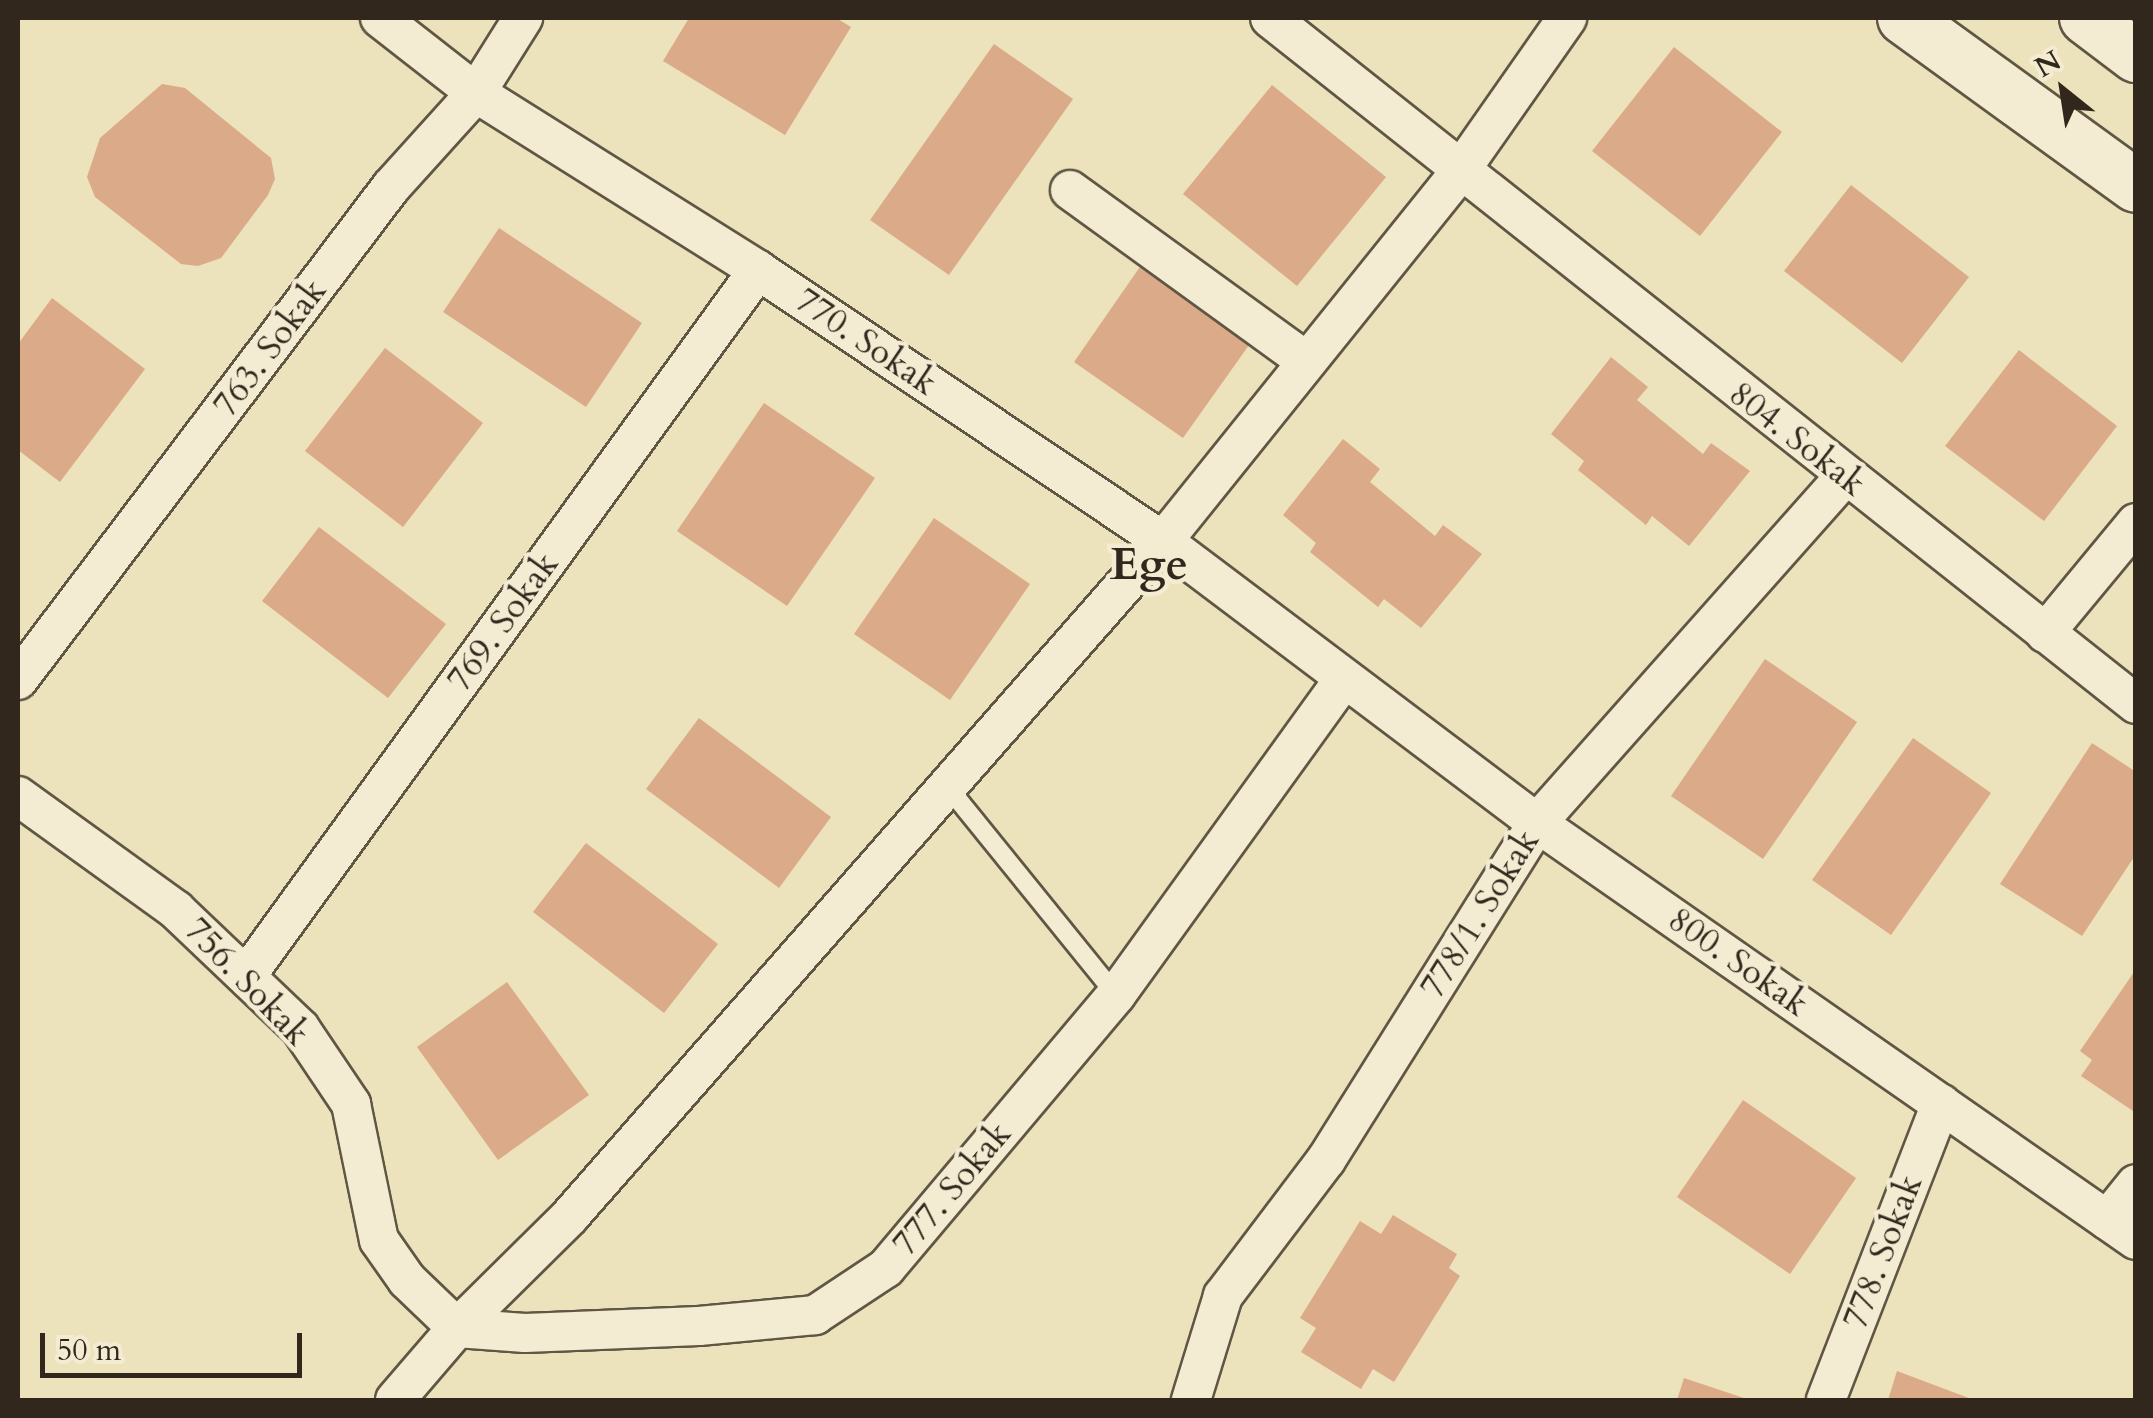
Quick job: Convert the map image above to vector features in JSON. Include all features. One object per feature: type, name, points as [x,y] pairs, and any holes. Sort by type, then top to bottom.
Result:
[{"type":"main road","points":[[1904,18],[2136,186]]},
{"type":"main road","points":[[2086,18],[2136,56]]},
{"type":"street","name":"770. Sokak","points":[[380,18],[476,92],[758,270],[1163,541],[1344,680]]},
{"type":"street","name":"763. Sokak","points":[[18,680],[391,187],[476,92],[523,18]]},
{"type":"street","name":"804. Sokak","points":[[1270,18],[1844,477],[2136,704]]},
{"type":"street","points":[[395,1400],[456,1328],[570,1216],[1163,541],[1460,172],[1567,18]]},
{"type":"street","points":[[1070,190],[1306,361]]},
{"type":"street","name":"769. Sokak","points":[[247,974],[758,270]]},
{"type":"street","name":"778/1. Sokak","points":[[1192,1400],[1223,1296],[1326,1160],[1537,823],[1844,477]]},
{"type":"street","points":[[2044,633],[2136,523]]},
{"type":"street","name":"800. Sokak","points":[[1344,680],[1537,823],[2122,1230]]},
{"type":"street","name":"777. Sokak","points":[[456,1328],[525,1333],[700,1326],[815,1314],[886,1268],[1116,995],[1344,680]]},
{"type":"street","name":"756. Sokak","points":[[18,796],[176,910],[300,1028],[352,1104],[379,1240],[407,1280],[456,1328]]},
{"type":"street","name":"778. Sokak","points":[[1826,1400],[1941,1104]]},
{"type":"street","points":[[2122,1230],[2136,1184]]},
{"type":"lane","points":[[946,786],[1116,995]]},
{"type":"building","points":[[689,18],[836,18],[851,27],[785,135],[663,61]]},
{"type":"building","points":[[994,44],[1073,99],[949,275],[870,220]]},
{"type":"building","points":[[1674,47],[1782,132],[1700,236],[1592,151]]},
{"type":"building","points":[[162,84],[185,88],[271,158],[275,179],[268,195],[221,258],[198,266],[181,264],[95,197],[87,177],[100,138]]},
{"type":"building","points":[[1272,85],[1386,177],[1297,286],[1183,194]]},
{"type":"building","points":[[1851,185],[1969,277],[1902,363],[1784,271]]},
{"type":"building","points":[[499,228],[642,323],[586,407],[443,312]]},
{"type":"building","points":[[1144,261],[1254,338],[1183,438],[1074,362]]},
{"type":"building","points":[[52,298],[145,369],[60,482],[18,450],[18,344]]},
{"type":"building","points":[[385,348],[483,423],[403,527],[305,451]]},
{"type":"building","points":[[2019,350],[2117,426],[2044,521],[1945,446]]},
{"type":"building","points":[[1611,357],[1648,387],[1637,400],[1703,454],[1711,443],[1750,471],[1689,546],[1652,516],[1646,525],[1578,470],[1584,461],[1551,434]]},
{"type":"building","points":[[764,403],[875,478],[787,606],[677,531]]},
{"type":"building","points":[[1343,439],[1380,469],[1370,482],[1435,536],[1443,525],[1482,554],[1421,628],[1384,599],[1378,607],[1310,552],[1316,543],[1283,515]]},
{"type":"building","points":[[934,518],[1030,584],[950,700],[854,634]]},
{"type":"building","points":[[319,527],[446,624],[388,698],[262,601]]},
{"type":"building","points":[[1765,659],[1857,722],[1763,859],[1671,796]]},
{"type":"building","points":[[699,718],[831,817],[779,888],[646,789]]},
{"type":"building","points":[[1913,738],[1991,793],[1891,935],[1812,880]]},
{"type":"building","points":[[2092,743],[2136,772],[2136,854],[2082,936],[2000,884]]},
{"type":"building","points":[[586,843],[718,944],[664,1013],[533,912]]},
{"type":"building","points":[[2136,969],[2136,1113],[2081,1076],[2092,1060],[2080,1051]]},
{"type":"building","points":[[507,982],[589,1095],[498,1160],[417,1047]]},
{"type":"building","points":[[1743,1100],[1856,1178],[1790,1274],[1677,1197]]},
{"type":"building","points":[[1393,1215],[1457,1254],[1449,1268],[1460,1276],[1394,1382],[1373,1369],[1361,1389],[1301,1352],[1316,1328],[1300,1318],[1360,1221],[1381,1234]]},
{"type":"building","points":[[1897,1371],[1974,1400],[1888,1400]]},
{"type":"building","points":[[1684,1378],[1750,1400],[1677,1400]]},
{"type":"district","name":"Ege","points":[[1149,565]]}]
